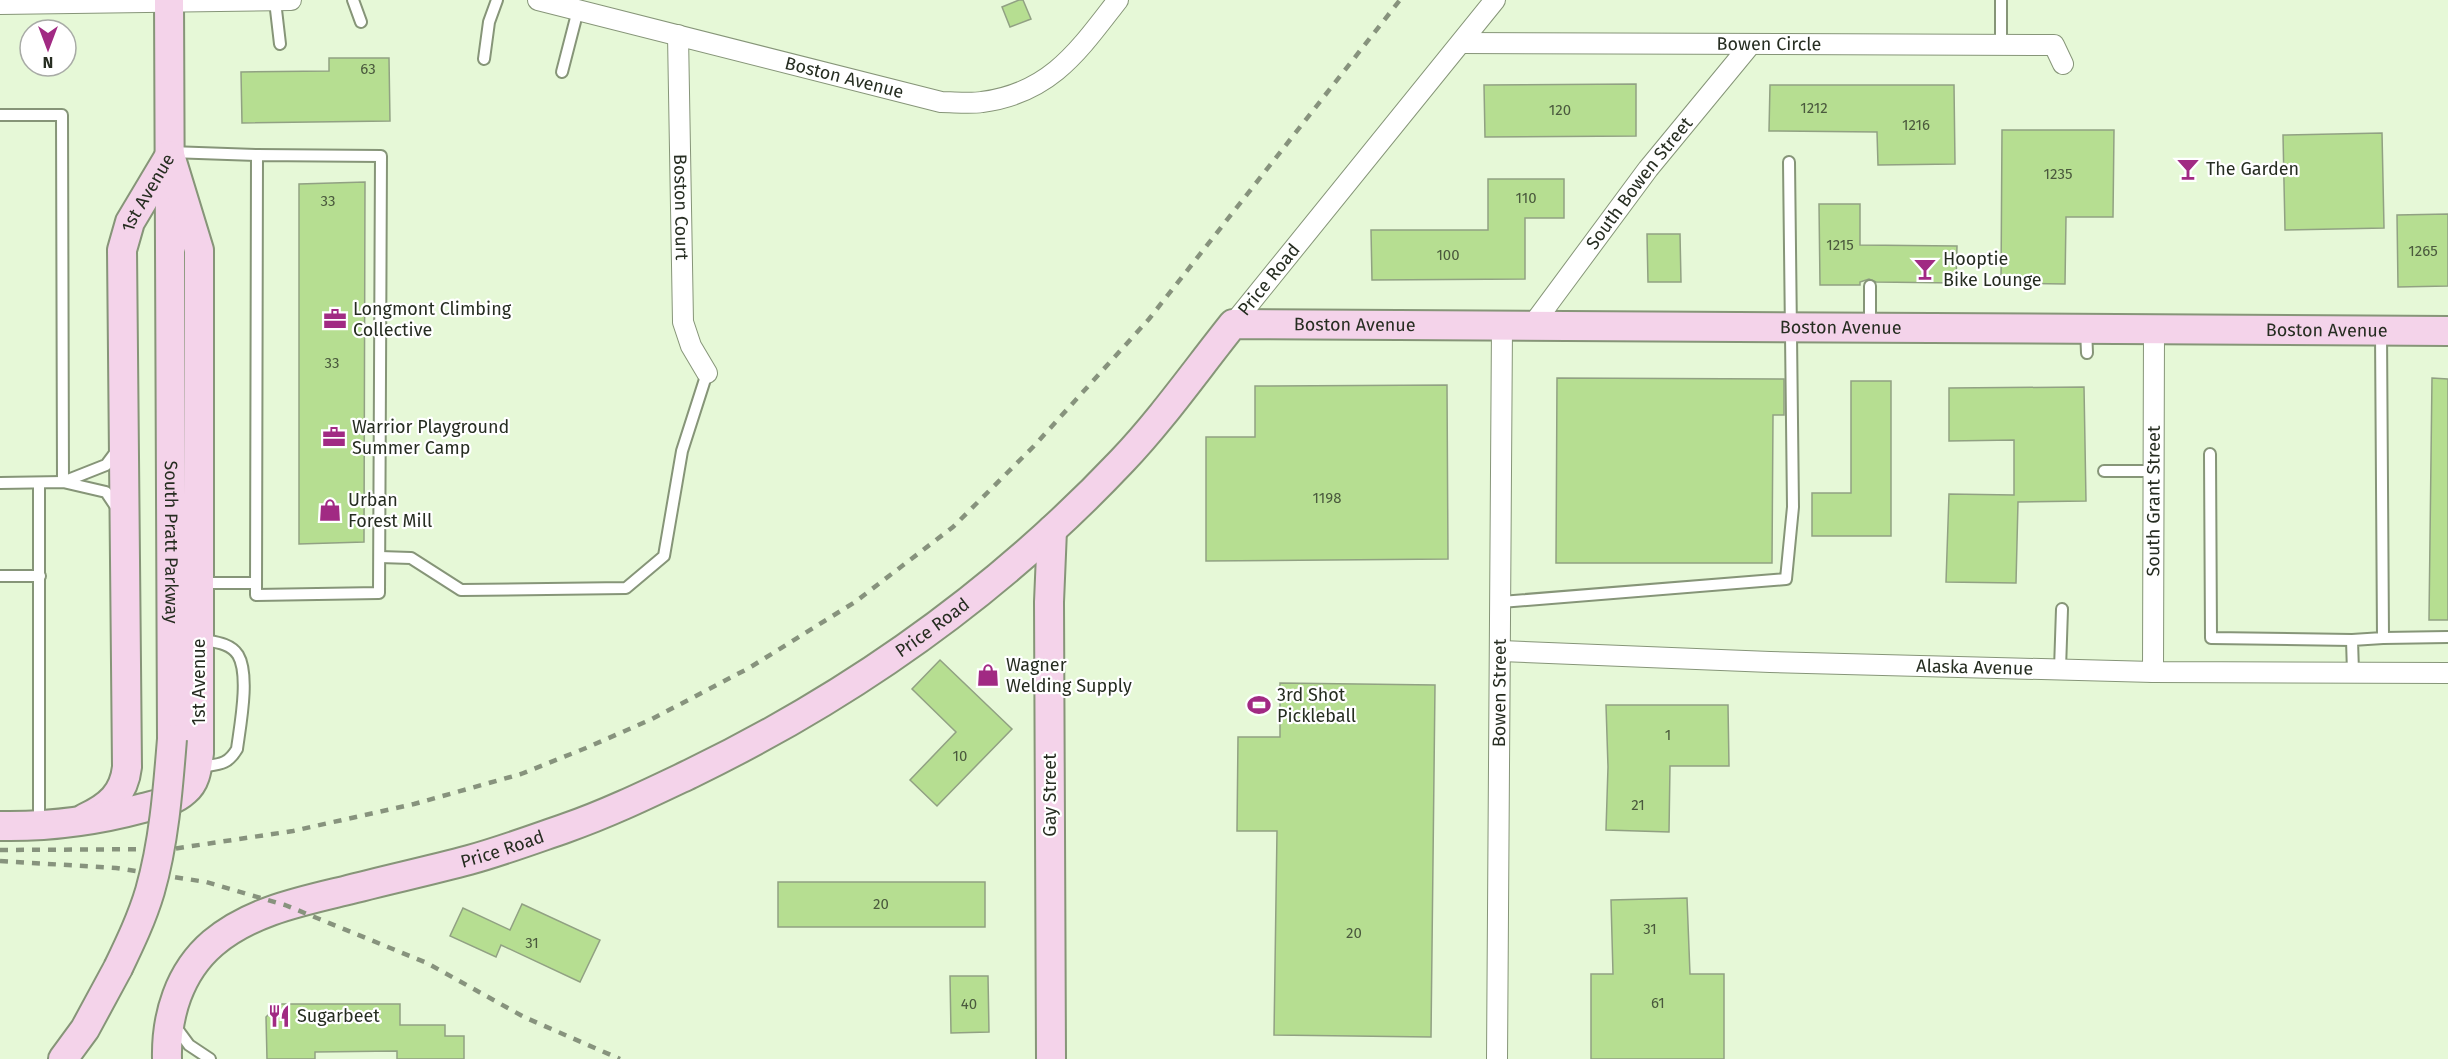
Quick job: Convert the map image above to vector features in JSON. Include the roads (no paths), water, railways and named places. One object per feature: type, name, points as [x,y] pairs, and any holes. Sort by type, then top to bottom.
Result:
[{"type":"street","name":"Boston Avenue","points":[[538,0],[941,102],[980,103],[1019,94],[1045,80],[1076,55],[1118,0]]},
{"type":"street","name":"Price Road","points":[[167,1059],[169,1019],[180,986],[189,970],[212,944],[248,921],[285,905],[471,859],[570,826],[633,801],[746,747],[872,670],[956,611],[1052,531],[1125,458],[1495,0]]},
{"type":"street","name":"South Pratt Parkway","points":[[63,1059],[85,1029],[137,928],[150,890],[168,782],[172,739],[169,1]]},
{"type":"street","points":[[0,3],[283,1]]},
{"type":"street","name":"Boston Court","points":[[678,35],[683,322],[691,346],[707,373]]},
{"type":"street","name":"Bowen Circle","points":[[1461,43],[2054,45],[2063,64]]},
{"type":"street","name":"South Bowen Street","points":[[1531,327],[1648,169],[1751,44]]},
{"type":"street","name":"1st Avenue","points":[[72,824],[93,814],[113,800],[125,784],[127,767],[126,522],[122,250],[130,222],[170,153]]},
{"type":"street","name":"1st Avenue","points":[[0,826],[72,824],[109,818],[172,800],[187,790],[195,778],[199,753],[199,250],[170,153]]},
{"type":"street","name":"Boston Avenue","points":[[1233,324],[1870,328],[2086,341],[2154,329],[2448,331]]},
{"type":"street","name":"Bowen Street","points":[[1497,1059],[1502,326]]},
{"type":"street","name":"South Grant Street","points":[[2153,672],[2154,329]]},
{"type":"street","name":"Gay Street","points":[[1051,1059],[1049,602],[1052,531]]},
{"type":"street","name":"Alaska Avenue","points":[[1501,651],[1770,662],[2153,672],[2448,673]]},
{"type":"lane","points":[[353,0],[362,22]]},
{"type":"lane","points":[[484,59],[489,22],[497,0]]},
{"type":"lane","points":[[2001,0],[2001,44]]},
{"type":"lane","points":[[280,44],[283,1]]},
{"type":"lane","points":[[562,72],[578,10]]},
{"type":"lane","points":[[0,115],[62,114],[63,482]]},
{"type":"lane","points":[[170,153],[381,156],[379,593],[256,595],[257,155]]},
{"type":"lane","points":[[1501,602],[1786,579],[1793,507],[1789,162]]},
{"type":"lane","points":[[1870,286],[1870,328]]},
{"type":"lane","points":[[2381,330],[2383,638]]},
{"type":"lane","points":[[380,556],[411,558],[461,590],[626,588],[664,556],[682,451],[707,373]]},
{"type":"lane","points":[[63,482],[106,465],[116,454],[125,430]]},
{"type":"lane","points":[[2210,454],[2211,638],[2352,640],[2448,637]]},
{"type":"lane","points":[[2104,471],[2154,471]]},
{"type":"lane","points":[[0,483],[63,482],[106,492],[126,522]]},
{"type":"lane","points":[[39,483],[39,826]]},
{"type":"lane","points":[[0,576],[40,576]]},
{"type":"lane","points":[[199,583],[256,583]]},
{"type":"lane","points":[[2060,669],[2062,609]]},
{"type":"lane","points":[[197,768],[224,764],[231,759],[237,749],[243,693],[243,671],[238,656],[219,642],[199,639]]},
{"type":"lane","points":[[2352,640],[2353,672]]},
{"type":"lane","points":[[169,1019],[189,1045],[210,1059]]},
{"type":"railway","points":[[0,850],[172,849],[293,831],[414,804],[521,774],[586,748],[652,719],[749,668],[855,602],[953,527],[1034,446],[1149,319],[1400,0]]},
{"type":"railway","points":[[0,861],[116,868],[206,882],[285,905],[427,963],[524,1017],[620,1059]]},
{"type":"place","name":"The Garden","points":[[2188,169]]},
{"type":"place","name":"Hooptie Bike Lounge","points":[[1925,269]]},
{"type":"place","name":"Longmont Climbing Collective","points":[[335,319]]},
{"type":"place","name":"Warrior Playground Summer Camp","points":[[334,437]]},
{"type":"place","name":"Urban Forest Mill","points":[[330,510]]},
{"type":"place","name":"Wagner Welding Supply","points":[[988,675]]},
{"type":"place","name":"3rd Shot Pickleball","points":[[1259,705]]},
{"type":"place","name":"Sugarbeet","points":[[279,1016]]}]
